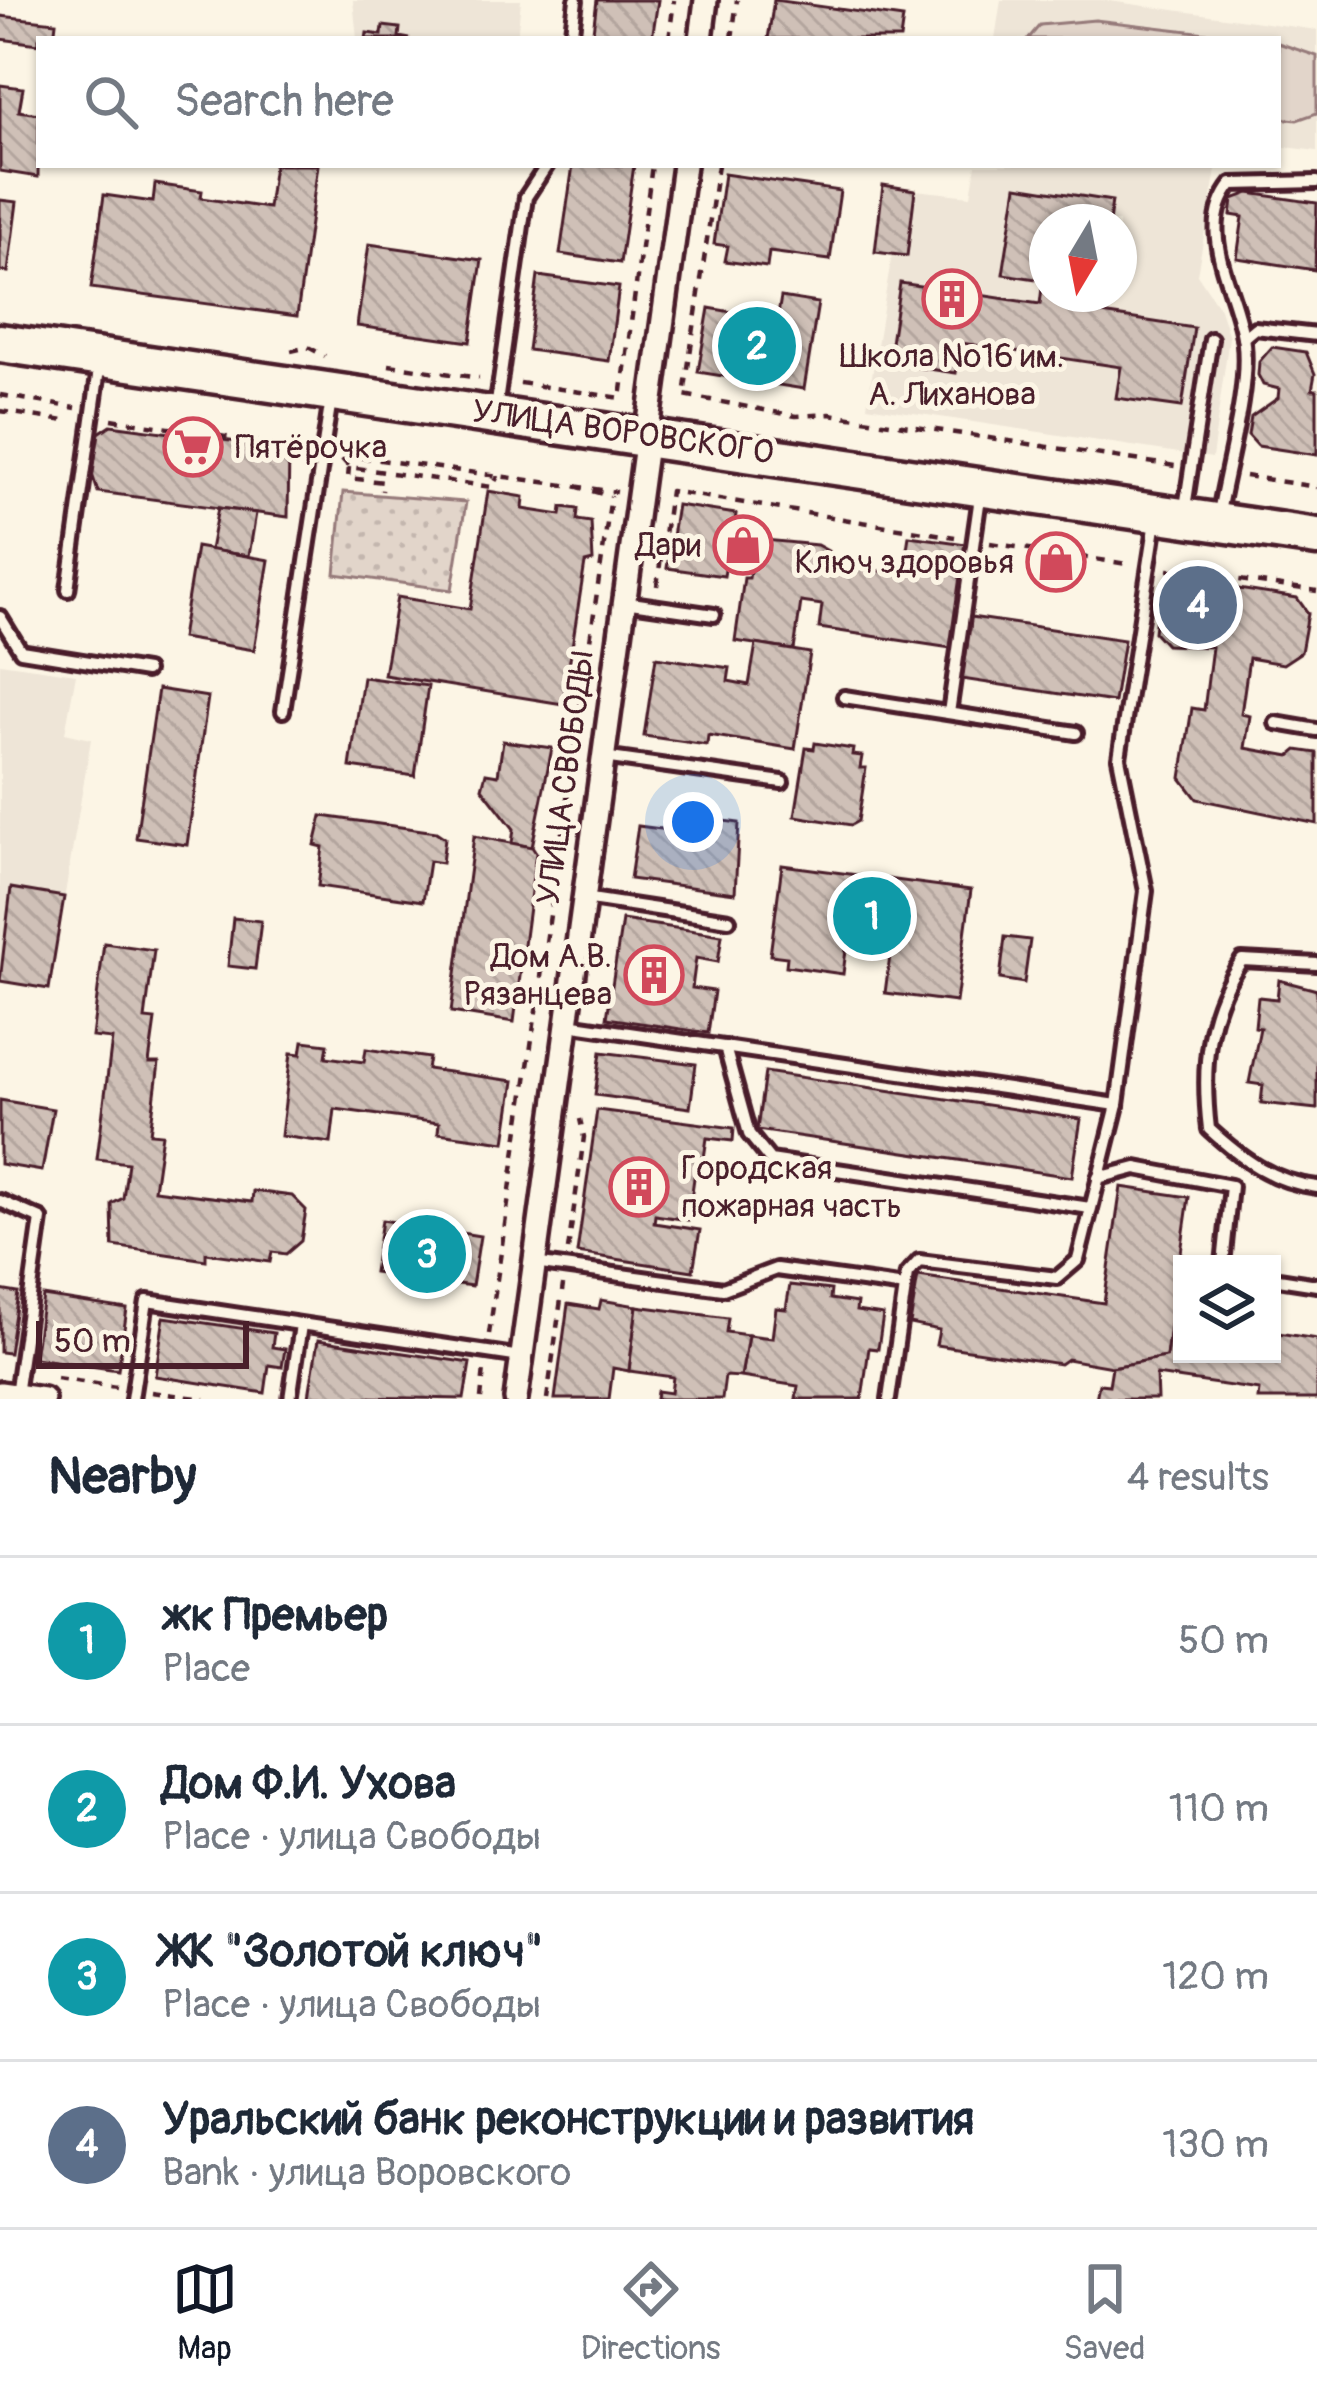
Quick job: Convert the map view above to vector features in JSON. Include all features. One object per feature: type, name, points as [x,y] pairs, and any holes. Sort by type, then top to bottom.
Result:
[{"type":"main road","name":"УЛИЦА ВОРОВСКОГО","points":[[0,343],[1317,537]]},
{"type":"street","points":[[701,36],[706,0]]},
{"type":"street","name":"УЛИЦА СВОБОДЫ","points":[[516,1399],[683,168]]},
{"type":"street","points":[[12,1387],[43,1399]]},
{"type":"lane","points":[[571,36],[576,0]]},
{"type":"lane","points":[[496,413],[526,196],[545,168]]},
{"type":"lane","points":[[1186,518],[1226,474],[1243,338],[1218,265],[1222,196],[1232,184],[1317,182]]},
{"type":"lane","points":[[1243,338],[1256,328],[1317,335]]},
{"type":"lane","points":[[889,1399],[911,1267],[929,1259],[1065,1275],[1078,1260],[1117,1105],[1146,891],[1119,758],[1186,518],[1210,339]]},
{"type":"lane","points":[[68,590],[100,357]]},
{"type":"lane","points":[[283,711],[333,390]]},
{"type":"lane","points":[[949,713],[982,486]]},
{"type":"lane","points":[[624,602],[714,615]]},
{"type":"lane","points":[[0,617],[21,651],[146,671]]},
{"type":"lane","points":[[844,697],[1076,733]]},
{"type":"lane","points":[[1276,723],[1317,730]]},
{"type":"lane","points":[[603,757],[782,782]]},
{"type":"lane","points":[[584,898],[729,920]]},
{"type":"lane","points":[[1317,964],[1242,960],[1217,995],[1204,1089],[1209,1129],[1242,1160],[1286,1184],[1317,1187]]},
{"type":"lane","points":[[566,1023],[1117,1105]]},
{"type":"lane","points":[[725,1047],[749,1134],[770,1160],[1090,1208]]},
{"type":"lane","points":[[1097,1178],[1136,1168],[1231,1186],[1224,1255]]},
{"type":"lane","points":[[0,1201],[41,1219],[12,1387]]},
{"type":"lane","points":[[534,1263],[723,1289],[776,1269],[905,1287]]},
{"type":"lane","points":[[1281,1279],[1317,1285]]},
{"type":"lane","points":[[133,1394],[147,1301],[521,1357]]},
{"type":"lane","points":[[290,1399],[301,1324]]},
{"type":"path","points":[[669,36],[674,0]]},
{"type":"path","points":[[732,36],[737,0]]},
{"type":"path","points":[[621,398],[652,168]]},
{"type":"path","points":[[718,168],[684,395],[796,416],[830,414],[1191,469]]},
{"type":"path","points":[[0,395],[70,405],[92,416],[323,452]]},
{"type":"path","points":[[0,411],[73,422],[92,416]]},
{"type":"path","points":[[382,491],[383,482],[348,478],[349,467],[340,455],[620,493]]},
{"type":"path","points":[[349,467],[492,488],[498,476]]},
{"type":"path","points":[[1226,474],[1317,487]]},
{"type":"path","points":[[481,1399],[610,496],[574,486]]},
{"type":"path","points":[[654,606],[670,491]]},
{"type":"path","points":[[12,1387],[205,1399]]},
{"type":"shaded area","points":[[353,0],[521,0],[517,36],[357,36]]},
{"type":"shaded area","points":[[1001,0],[1102,0],[1317,30],[1317,151],[1281,146],[1281,36],[995,36]]},
{"type":"shaded area","points":[[1095,20],[1231,36],[1031,36],[1040,25]]},
{"type":"shaded area","points":[[1281,44],[1317,56],[1317,113],[1297,120],[1281,118]]},
{"type":"shaded area","points":[[976,168],[1216,168],[1197,274],[1220,309],[1229,337],[1212,458],[867,406],[892,254],[907,255],[915,190],[971,196]]},
{"type":"shaded area","points":[[343,492],[466,502],[452,590],[335,574]]},
{"type":"shaded area","points":[[0,663],[76,674],[65,733],[91,739],[49,989],[0,981]]},
{"type":"building","points":[[597,0],[658,0],[652,36],[592,36]]},
{"type":"building","points":[[774,0],[903,18],[900,36],[768,36]]},
{"type":"building","points":[[0,16],[56,22],[54,36],[36,36],[36,44],[0,39]]},
{"type":"building","points":[[383,26],[400,28],[399,36],[366,36],[382,35]]},
{"type":"building","points":[[0,85],[23,88],[19,111],[36,114],[38,177],[0,171]]},
{"type":"building","points":[[274,168],[318,168],[297,316],[91,288],[104,195],[153,202],[155,184],[202,191],[201,198],[268,208]]},
{"type":"building","points":[[573,168],[634,168],[620,263],[560,254]]},
{"type":"building","points":[[724,174],[840,191],[830,260],[769,252],[767,267],[725,261],[728,246],[714,244]]},
{"type":"building","points":[[883,185],[915,190],[907,256],[875,252]]},
{"type":"building","name":"Школа №16 им. А. Лиханова","points":[[1017,186],[1112,201],[1029,204],[1029,278],[1003,274]]},
{"type":"building","points":[[1249,193],[1317,203],[1315,270],[1237,258],[1243,217],[1231,215],[1233,199]]},
{"type":"building","points":[[0,200],[17,202],[8,272],[0,271]]},
{"type":"building","points":[[369,244],[482,260],[470,342],[357,326]]},
{"type":"building","points":[[538,276],[619,287],[609,361],[528,350]]},
{"type":"building","name":"Школа №16 им. А. Лиханова","points":[[900,283],[1029,302],[1029,312],[1089,312],[1194,328],[1182,407],[1116,398],[1121,367],[961,343],[956,373],[888,363]]},
{"type":"building","points":[[781,297],[818,303],[804,389],[698,372],[709,308],[777,320]]},
{"type":"building","points":[[1272,347],[1306,352],[1315,374],[1312,390],[1317,390],[1317,455],[1258,446],[1248,435],[1251,417],[1278,398],[1279,389],[1263,385],[1258,375],[1259,362]]},
{"type":"building","points":[[111,425],[289,449],[288,517],[98,492],[92,474],[99,433]]},
{"type":"building","points":[[488,491],[524,497],[523,509],[561,515],[562,507],[578,509],[577,520],[591,522],[593,561],[585,563],[563,704],[384,675],[397,597],[470,609]]},
{"type":"building","points":[[677,505],[736,514],[733,537],[817,545],[828,551],[826,563],[903,574],[909,536],[966,544],[951,648],[819,628],[822,605],[801,602],[794,650],[735,641],[744,578],[749,578],[751,567],[726,564],[724,576],[667,568]]},
{"type":"building","points":[[218,508],[256,513],[249,556],[210,550]]},
{"type":"building","points":[[196,547],[269,560],[254,650],[181,638]]},
{"type":"building","points":[[1174,579],[1297,598],[1308,613],[1301,652],[1283,664],[1249,658],[1241,714],[1250,716],[1245,748],[1290,756],[1297,750],[1317,753],[1317,824],[1197,799],[1181,778],[1192,708],[1204,710],[1212,647],[1166,645],[1154,632],[1159,592]]},
{"type":"building","points":[[971,617],[1124,640],[1114,702],[962,679],[967,645],[952,643],[954,626],[970,629]]},
{"type":"building","points":[[756,644],[810,653],[795,749],[708,735],[707,745],[644,736],[656,657],[730,668],[728,681],[749,685]]},
{"type":"building","points":[[363,677],[428,686],[415,776],[350,767]]},
{"type":"building","points":[[158,689],[208,697],[187,845],[136,838]]},
{"type":"building","points":[[503,741],[552,748],[532,847],[512,843],[514,829],[482,788],[486,773],[498,775]]},
{"type":"building","points":[[815,743],[853,749],[852,755],[862,756],[860,768],[866,768],[858,821],[851,825],[795,816],[806,748],[814,749]]},
{"type":"building","points":[[322,816],[436,832],[445,838],[442,863],[429,861],[423,901],[318,886],[323,847],[315,845]]},
{"type":"building","points":[[694,817],[739,823],[735,893],[630,879],[638,826],[692,833]]},
{"type":"building","points":[[474,836],[532,847],[536,853],[514,1022],[451,1012]]},
{"type":"building","points":[[782,865],[971,890],[956,1002],[885,993],[891,948],[847,942],[843,974],[786,966],[787,957],[770,955]]},
{"type":"building","points":[[11,888],[64,897],[49,989],[0,981]]},
{"type":"building","points":[[233,918],[261,921],[255,969],[228,966]]},
{"type":"building","name":"Дом А.В. Рязанцева","points":[[622,920],[722,935],[718,962],[696,958],[692,988],[714,991],[708,1033],[607,1018]]},
{"type":"building","points":[[1005,937],[1030,940],[1024,983],[1000,979]]},
{"type":"building","points":[[104,943],[154,950],[145,1019],[155,1020],[149,1063],[159,1063],[150,1133],[162,1134],[154,1190],[252,1202],[253,1191],[292,1196],[306,1210],[301,1241],[286,1254],[272,1252],[270,1262],[206,1253],[206,1260],[113,1246],[112,1204],[123,1198],[128,1163],[97,1159],[112,1039],[92,1037]]},
{"type":"building","points":[[1279,980],[1317,990],[1317,1109],[1261,1103],[1263,1085],[1249,1083],[1260,1028],[1255,1027],[1258,997],[1277,999]]},
{"type":"building","points":[[303,1041],[328,1044],[326,1057],[364,1062],[366,1049],[429,1058],[427,1069],[514,1081],[505,1142],[438,1133],[439,1123],[335,1109],[331,1143],[281,1136],[291,1053],[301,1054]]},
{"type":"building","points":[[601,1052],[696,1064],[690,1108],[595,1095]]},
{"type":"building","points":[[765,1072],[1081,1119],[1072,1177],[757,1130]]},
{"type":"building","points":[[0,1100],[53,1109],[42,1171],[0,1164]]},
{"type":"building","name":"Городская пожарная часть","points":[[597,1110],[734,1128],[733,1141],[707,1138],[704,1158],[697,1157],[688,1220],[655,1215],[654,1223],[700,1230],[693,1271],[577,1253]]},
{"type":"building","points":[[1121,1187],[1189,1197],[1181,1255],[1173,1255],[1173,1308],[1166,1357],[1112,1367],[1067,1359],[1060,1364],[936,1345],[939,1330],[910,1324],[918,1276],[1104,1303]]},
{"type":"building","points":[[382,1220],[480,1236],[472,1286],[374,1272]]},
{"type":"building","points":[[790,1285],[831,1290],[830,1299],[857,1303],[856,1311],[883,1315],[878,1349],[869,1348],[862,1399],[796,1399],[798,1386],[741,1377],[748,1335],[772,1338],[776,1308],[786,1309]]},
{"type":"building","points":[[0,1290],[18,1293],[9,1353],[0,1352]]},
{"type":"building","points":[[43,1296],[127,1309],[118,1370],[34,1358]]},
{"type":"building","points":[[601,1300],[637,1306],[629,1371],[613,1368],[609,1399],[555,1399],[568,1304],[599,1309]]},
{"type":"building","points":[[637,1306],[728,1318],[726,1332],[748,1335],[741,1377],[725,1376],[722,1399],[656,1399],[657,1391],[671,1393],[673,1377],[629,1371]]},
{"type":"building","points":[[164,1317],[274,1333],[272,1347],[285,1349],[282,1367],[269,1365],[265,1393],[155,1376]]},
{"type":"building","points":[[1171,1318],[1173,1363],[1281,1363],[1281,1333],[1317,1339],[1317,1399],[1258,1399],[1259,1390],[1156,1375],[1157,1399],[1096,1399],[1099,1384],[1109,1385],[1112,1367],[1166,1357]]},
{"type":"building","points":[[318,1340],[470,1363],[464,1399],[309,1396]]},
{"type":"place","name":"Школа №16 им. А. Лиханова","points":[[952,299]]},
{"type":"place","name":"Дом Ф.И. Ухова","points":[[757,346]]},
{"type":"place","name":"Пятёрочка","points":[[193,447]]},
{"type":"place","name":"Дари","points":[[743,545]]},
{"type":"place","name":"Ключ здоровья","points":[[1056,562]]},
{"type":"place","name":"Уральский банк реконструкции и развития","points":[[1198,605]]},
{"type":"place","name":"жк Премьер","points":[[872,916]]},
{"type":"place","name":"Дом А.В. Рязанцева","points":[[654,975]]},
{"type":"place","name":"Городская пожарная часть","points":[[639,1187]]},
{"type":"place","name":"ЖК \"Золотой ключ\"","points":[[427,1254]]}]
